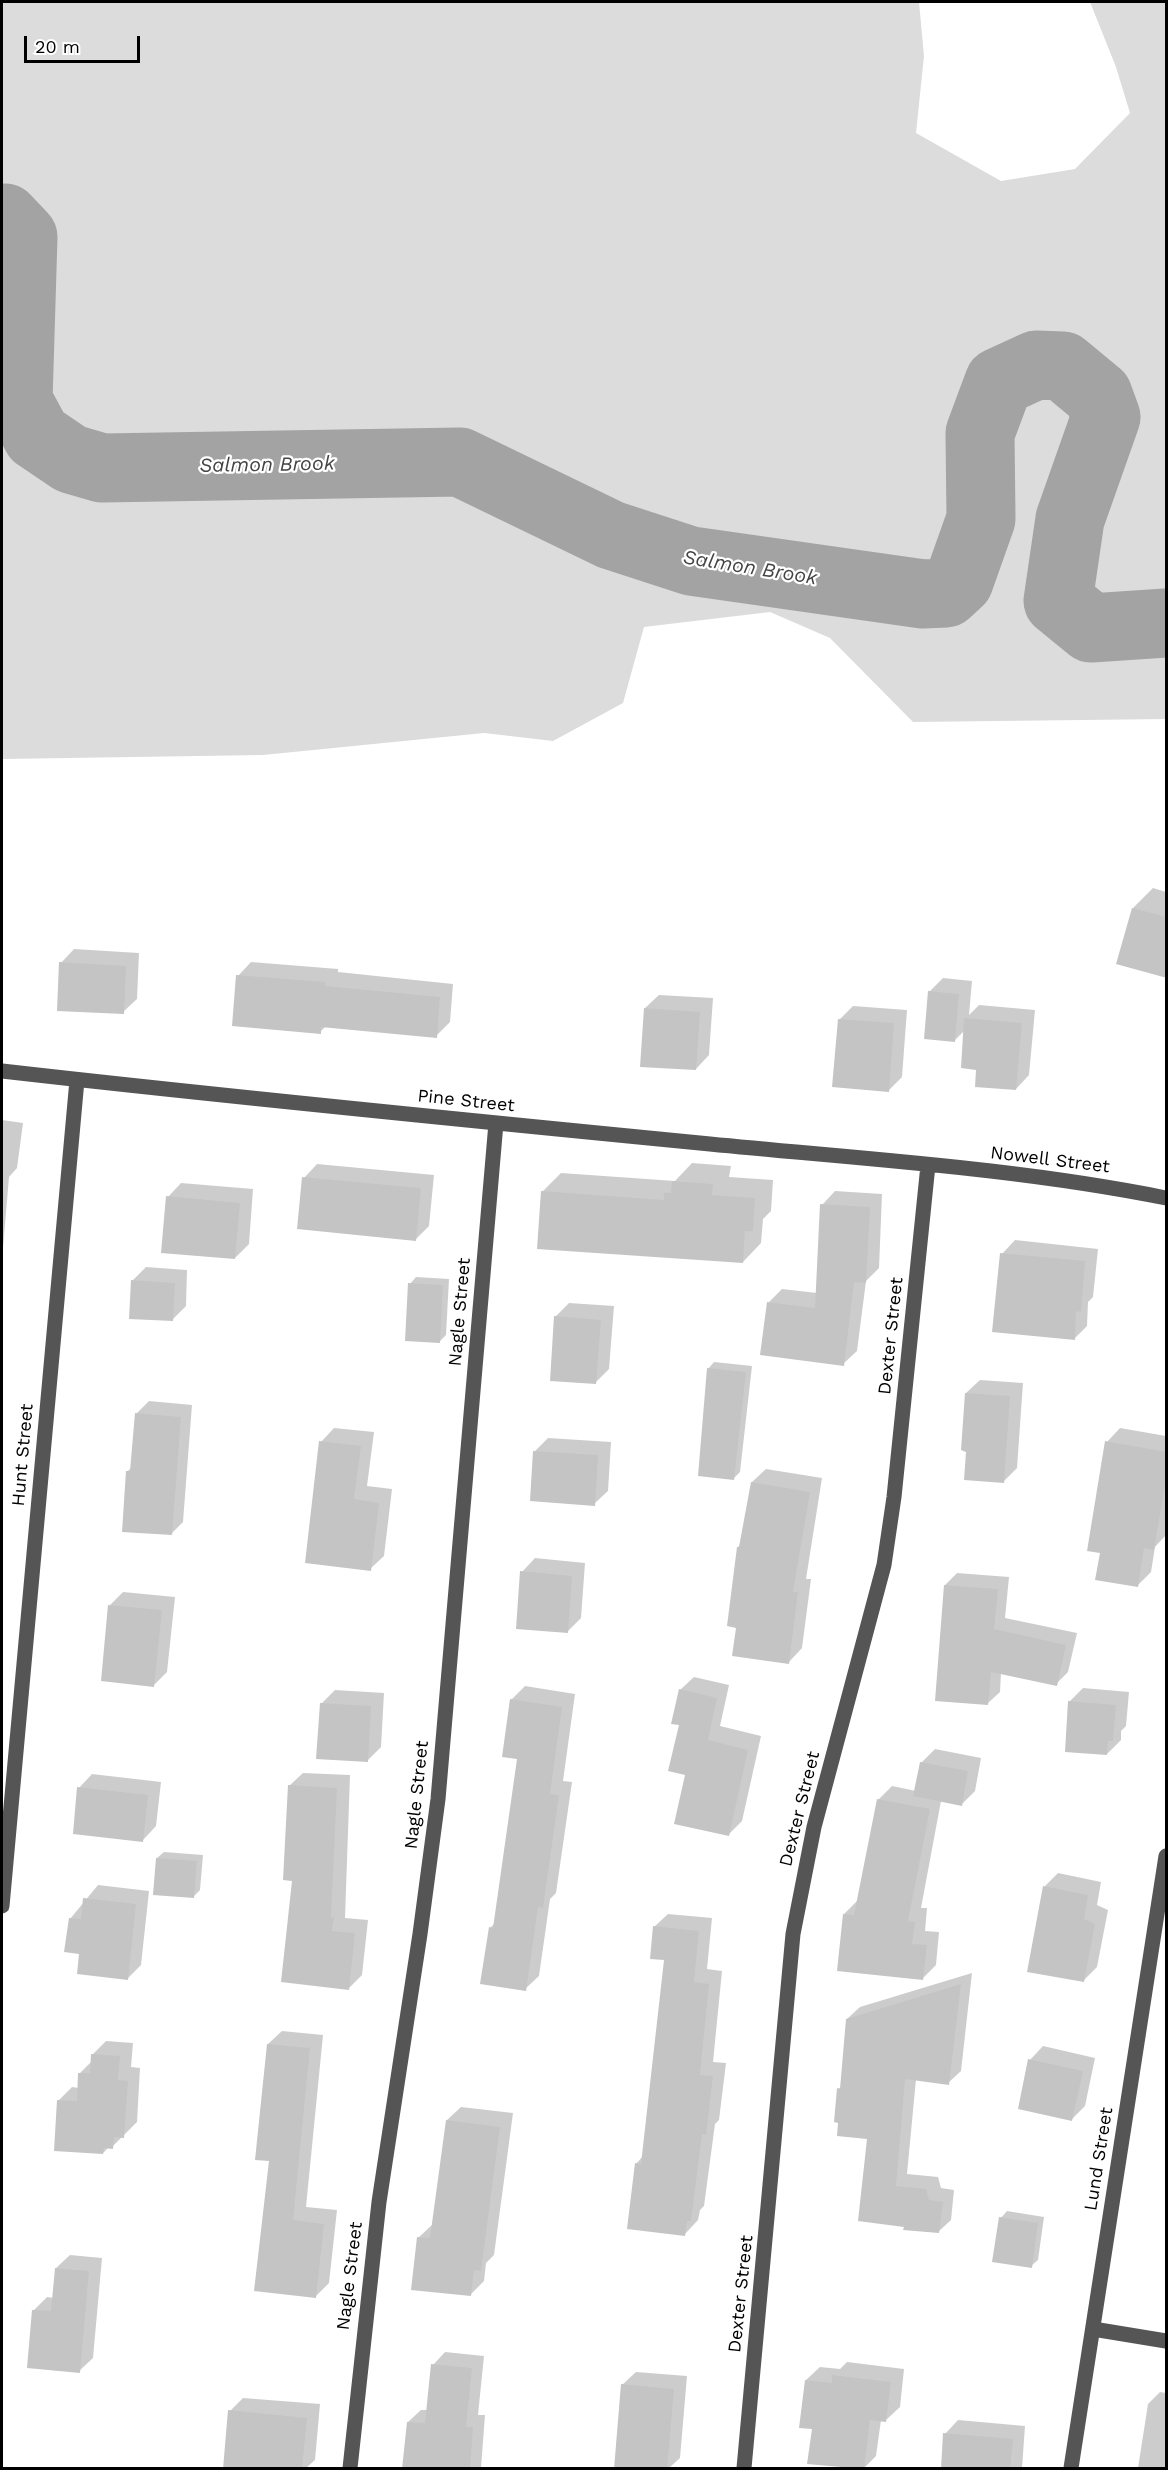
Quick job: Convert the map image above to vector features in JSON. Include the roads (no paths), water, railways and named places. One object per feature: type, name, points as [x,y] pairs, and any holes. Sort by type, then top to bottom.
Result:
[{"type":"street","name":"Pine Street","points":[[2,1071],[496,1123],[928,1165]]},
{"type":"street","name":"Hunt Street","points":[[2,1906],[77,1080]]},
{"type":"street","name":"Nagle Street","points":[[350,2469],[379,2202],[438,1799],[496,1123]]},
{"type":"street","name":"Nowell Street","points":[[928,1165],[1125,1189],[1167,1197]]},
{"type":"street","name":"Dexter Street","points":[[744,2469],[793,1934],[814,1827],[884,1564],[894,1497],[928,1165]]},
{"type":"street","name":"Lund Street","points":[[1071,2469],[1167,1856]]},
{"type":"street","points":[[1093,2329],[1167,2341]]},
{"type":"waterway","name":"Salmon Brook","points":[[2,219],[5,218],[23,237],[18,401],[37,436],[71,459],[102,468],[460,462],[611,535],[691,561],[923,594],[946,593],[959,581],[981,519],[980,433],[999,382],[1036,365],[1063,366],[1098,395],[1106,417],[1070,519],[1058,601],[1091,628],[1166,623]]}]
